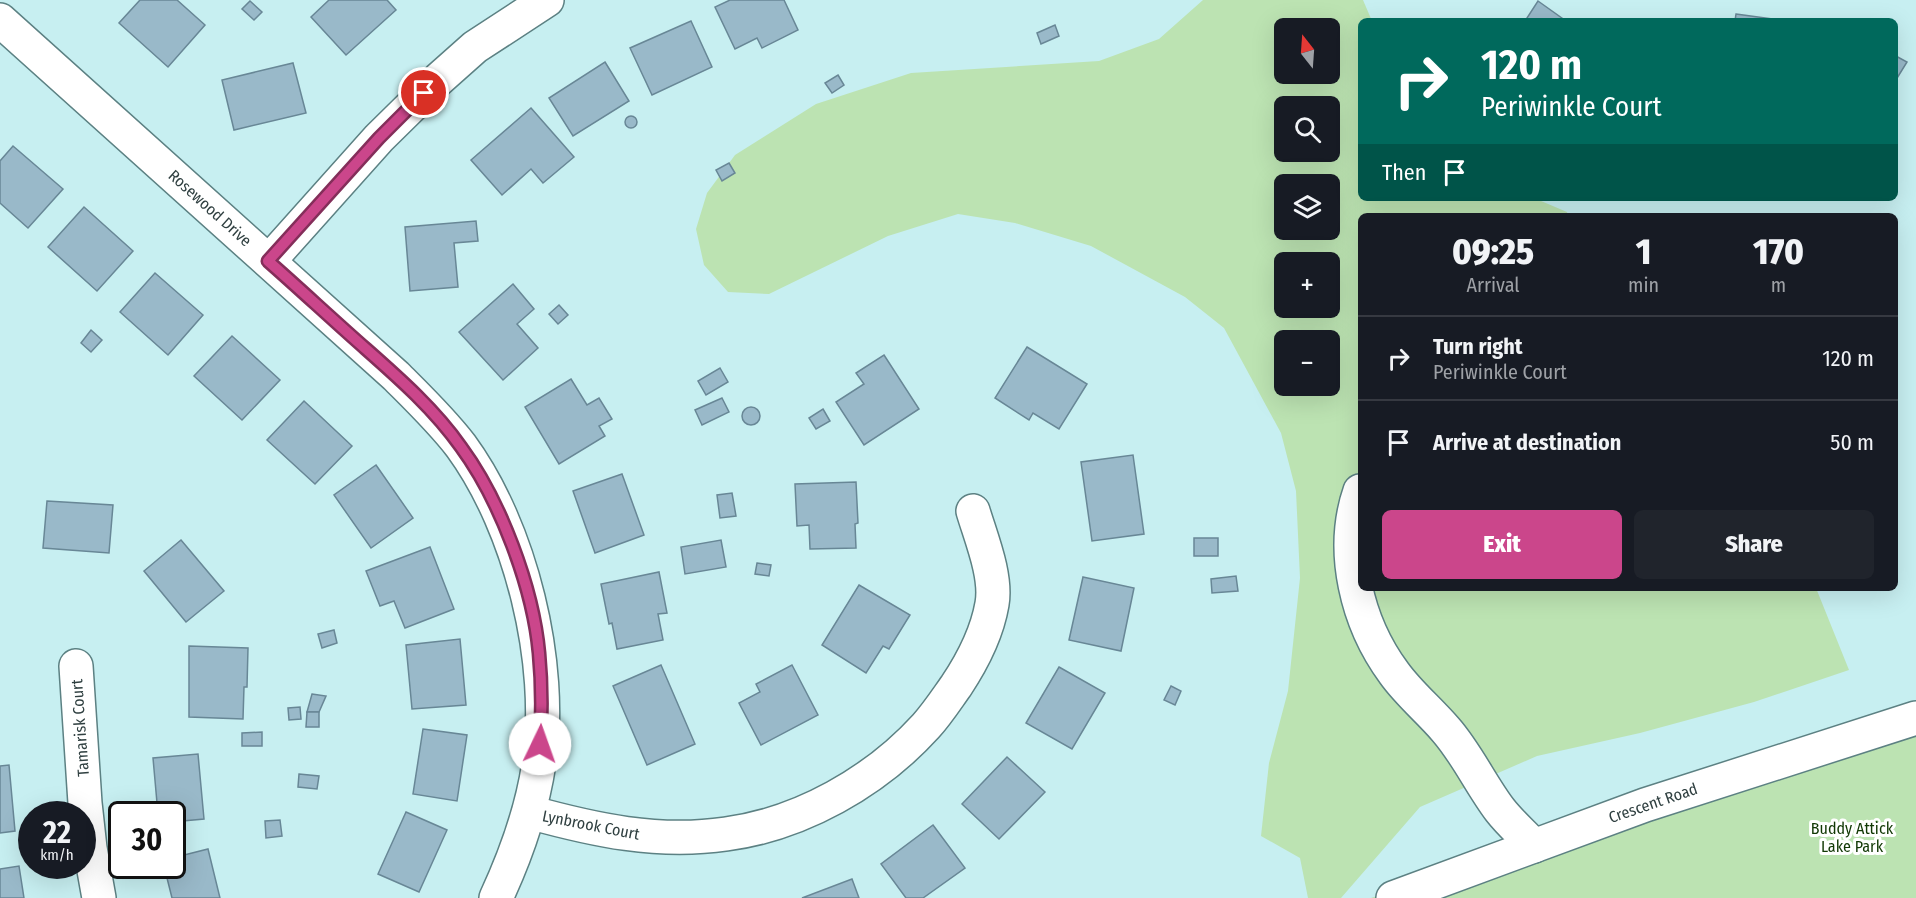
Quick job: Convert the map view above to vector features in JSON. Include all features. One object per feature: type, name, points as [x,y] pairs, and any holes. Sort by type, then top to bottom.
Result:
[{"type":"street","points":[[268,261],[379,138],[439,79],[475,47],[547,0]]},
{"type":"street","name":"Rosewood Drive","points":[[0,20],[396,376],[437,417],[462,447],[486,488],[515,553],[525,586],[539,651],[542,707],[539,762],[529,812],[515,858],[496,898]]},
{"type":"street","points":[[1358,500],[1352,525],[1353,563],[1358,602],[1370,634],[1393,672],[1416,701],[1447,731],[1500,810],[1534,846]]},
{"type":"street","name":"Lynbrook Court","points":[[529,812],[620,834],[660,838],[714,835],[756,829],[785,819],[823,803],[856,783],[889,760],[926,726],[968,667],[985,630],[993,603],[993,583],[973,511]]},
{"type":"street","name":"Tamarisk Court","points":[[76,666],[85,803],[99,898]]},
{"type":"street","name":"Crescent Road","points":[[1393,898],[1645,805],[1916,718]]},
{"type":"green space","points":[[1203,0],[1363,0],[1371,18],[1358,18],[1358,201],[1541,201],[1567,213],[1358,213],[1358,591],[1817,591],[1849,670],[1754,702],[1640,733],[1537,756],[1420,807],[1341,898],[1308,898],[1300,858],[1261,836],[1269,763],[1288,691],[1300,578],[1296,491],[1281,433],[1224,328],[1185,297],[1091,246],[1015,223],[958,214],[888,236],[769,294],[728,292],[704,265],[696,229],[707,193],[735,155],[816,104],[911,73],[1099,61],[1159,39]]},
{"type":"green space","name":"Buddy Attick Lake Park","points":[[1916,721],[1916,898],[1371,898]]},
{"type":"building","points":[[140,0],[177,0],[205,25],[168,67],[119,23]]},
{"type":"building","points":[[329,0],[387,0],[396,10],[346,55],[311,17]]},
{"type":"building","points":[[730,0],[784,0],[798,30],[762,48],[757,38],[735,49],[715,7]]},
{"type":"building","points":[[250,1],[262,12],[254,20],[242,9]]},
{"type":"building","points":[[1538,1],[1562,18],[1527,18]]},
{"type":"building","points":[[1736,14],[1765,18],[1735,18]]},
{"type":"building","points":[[691,21],[712,67],[652,95],[630,48]]},
{"type":"building","points":[[1055,25],[1059,36],[1041,44],[1037,33]]},
{"type":"building","points":[[1898,57],[1907,62],[1898,77]]},
{"type":"building","points":[[605,62],[629,101],[573,136],[549,98]]},
{"type":"building","points":[[293,63],[306,113],[234,130],[222,80]]},
{"type":"building","points":[[838,75],[844,85],[832,93],[825,83]]},
{"type":"building","points":[[531,108],[574,157],[543,183],[531,169],[502,195],[471,160]]},
{"type":"building","points":[[633,116],[636,117],[636,127],[629,128],[626,127],[625,120],[626,117]]},
{"type":"building","points":[[13,146],[63,189],[28,228],[0,203],[0,161]]},
{"type":"building","points":[[729,163],[735,173],[722,181],[716,170]]},
{"type":"building","points":[[84,207],[133,251],[97,291],[48,247]]},
{"type":"building","points":[[476,221],[478,241],[454,243],[458,287],[410,291],[405,227]]},
{"type":"building","points":[[155,273],[203,315],[168,355],[120,312]]},
{"type":"building","points":[[513,284],[534,309],[517,324],[538,348],[503,380],[459,332]]},
{"type":"building","points":[[559,305],[568,315],[558,324],[549,314]]},
{"type":"building","points":[[91,330],[102,340],[91,352],[81,343]]},
{"type":"building","points":[[232,336],[280,380],[242,420],[194,376]]},
{"type":"building","points":[[1027,347],[1087,384],[1059,429],[1033,413],[1029,420],[995,398]]},
{"type":"building","points":[[884,355],[919,409],[864,445],[836,402],[864,384],[856,373]]},
{"type":"building","points":[[720,368],[728,382],[706,395],[698,381]]},
{"type":"building","points":[[571,379],[587,405],[599,398],[612,419],[599,426],[605,436],[559,464],[525,407]]},
{"type":"building","points":[[722,398],[729,412],[702,425],[695,410]]},
{"type":"building","points":[[304,401],[352,446],[315,484],[267,440]]},
{"type":"building","points":[[747,407],[755,407],[760,412],[758,423],[747,425],[742,420],[742,412]]},
{"type":"building","points":[[823,409],[830,421],[816,429],[809,418]]},
{"type":"building","points":[[1133,455],[1144,534],[1092,541],[1081,462]]},
{"type":"building","points":[[376,465],[413,518],[371,548],[334,495]]},
{"type":"building","points":[[622,474],[644,535],[595,553],[573,491]]},
{"type":"building","points":[[856,482],[858,523],[855,524],[856,548],[810,549],[809,525],[797,526],[795,484]]},
{"type":"building","points":[[732,493],[736,516],[720,518],[717,495]]},
{"type":"building","points":[[47,501],[113,505],[109,553],[43,548]]},
{"type":"building","points":[[1194,538],[1218,538],[1218,556],[1194,556]]},
{"type":"building","points":[[181,540],[224,591],[186,622],[144,571]]},
{"type":"building","points":[[721,540],[726,567],[685,574],[681,547]]},
{"type":"building","points":[[430,547],[454,609],[405,628],[394,601],[380,606],[366,571]]},
{"type":"building","points":[[757,563],[771,565],[769,576],[755,574]]},
{"type":"building","points":[[659,572],[667,613],[658,614],[663,640],[617,649],[601,584]]},
{"type":"building","points":[[1236,576],[1238,591],[1212,593],[1211,579]]},
{"type":"building","points":[[1083,577],[1134,588],[1121,651],[1069,640]]},
{"type":"building","points":[[859,585],[910,615],[889,649],[883,646],[866,673],[822,645]]},
{"type":"building","points":[[334,630],[337,643],[322,648],[318,634]]},
{"type":"building","points":[[460,639],[466,705],[412,709],[406,645]]},
{"type":"building","points":[[189,646],[248,648],[243,719],[189,717]]},
{"type":"building","points":[[661,665],[695,744],[647,765],[613,686]]},
{"type":"building","points":[[792,665],[818,715],[761,745],[739,703],[760,692],[756,684]]},
{"type":"building","points":[[1059,667],[1105,693],[1072,749],[1026,723]]},
{"type":"building","points":[[1171,686],[1181,691],[1175,705],[1164,700]]},
{"type":"building","points":[[312,694],[326,696],[319,712],[307,712]]},
{"type":"building","points":[[300,707],[301,719],[289,720],[288,708]]},
{"type":"building","points":[[307,712],[319,712],[319,727],[306,727]]},
{"type":"building","points":[[423,729],[467,735],[457,801],[413,794]]},
{"type":"building","points":[[262,732],[262,746],[242,746],[242,733]]},
{"type":"building","points":[[198,754],[204,819],[186,821],[186,801],[157,801],[153,758]]},
{"type":"building","points":[[1007,757],[1045,792],[999,839],[962,804]]},
{"type":"building","points":[[9,765],[15,831],[0,833],[0,766]]},
{"type":"building","points":[[299,774],[319,776],[317,789],[298,787]]},
{"type":"building","points":[[406,812],[447,830],[419,892],[378,874]]},
{"type":"building","points":[[280,820],[282,836],[266,838],[265,821]]},
{"type":"building","points":[[933,825],[965,868],[923,898],[906,898],[881,864]]},
{"type":"building","points":[[208,849],[220,898],[172,898],[167,879],[186,879],[186,854]]},
{"type":"building","points":[[18,866],[18,879],[21,879],[24,898],[0,898],[0,869]]},
{"type":"building","points":[[852,879],[859,898],[802,898]]},
{"type":"route","points":[[424,93],[379,138],[268,261],[396,376],[437,417],[462,447],[486,488],[515,553],[532,615],[539,651],[542,707],[540,744]]}]
